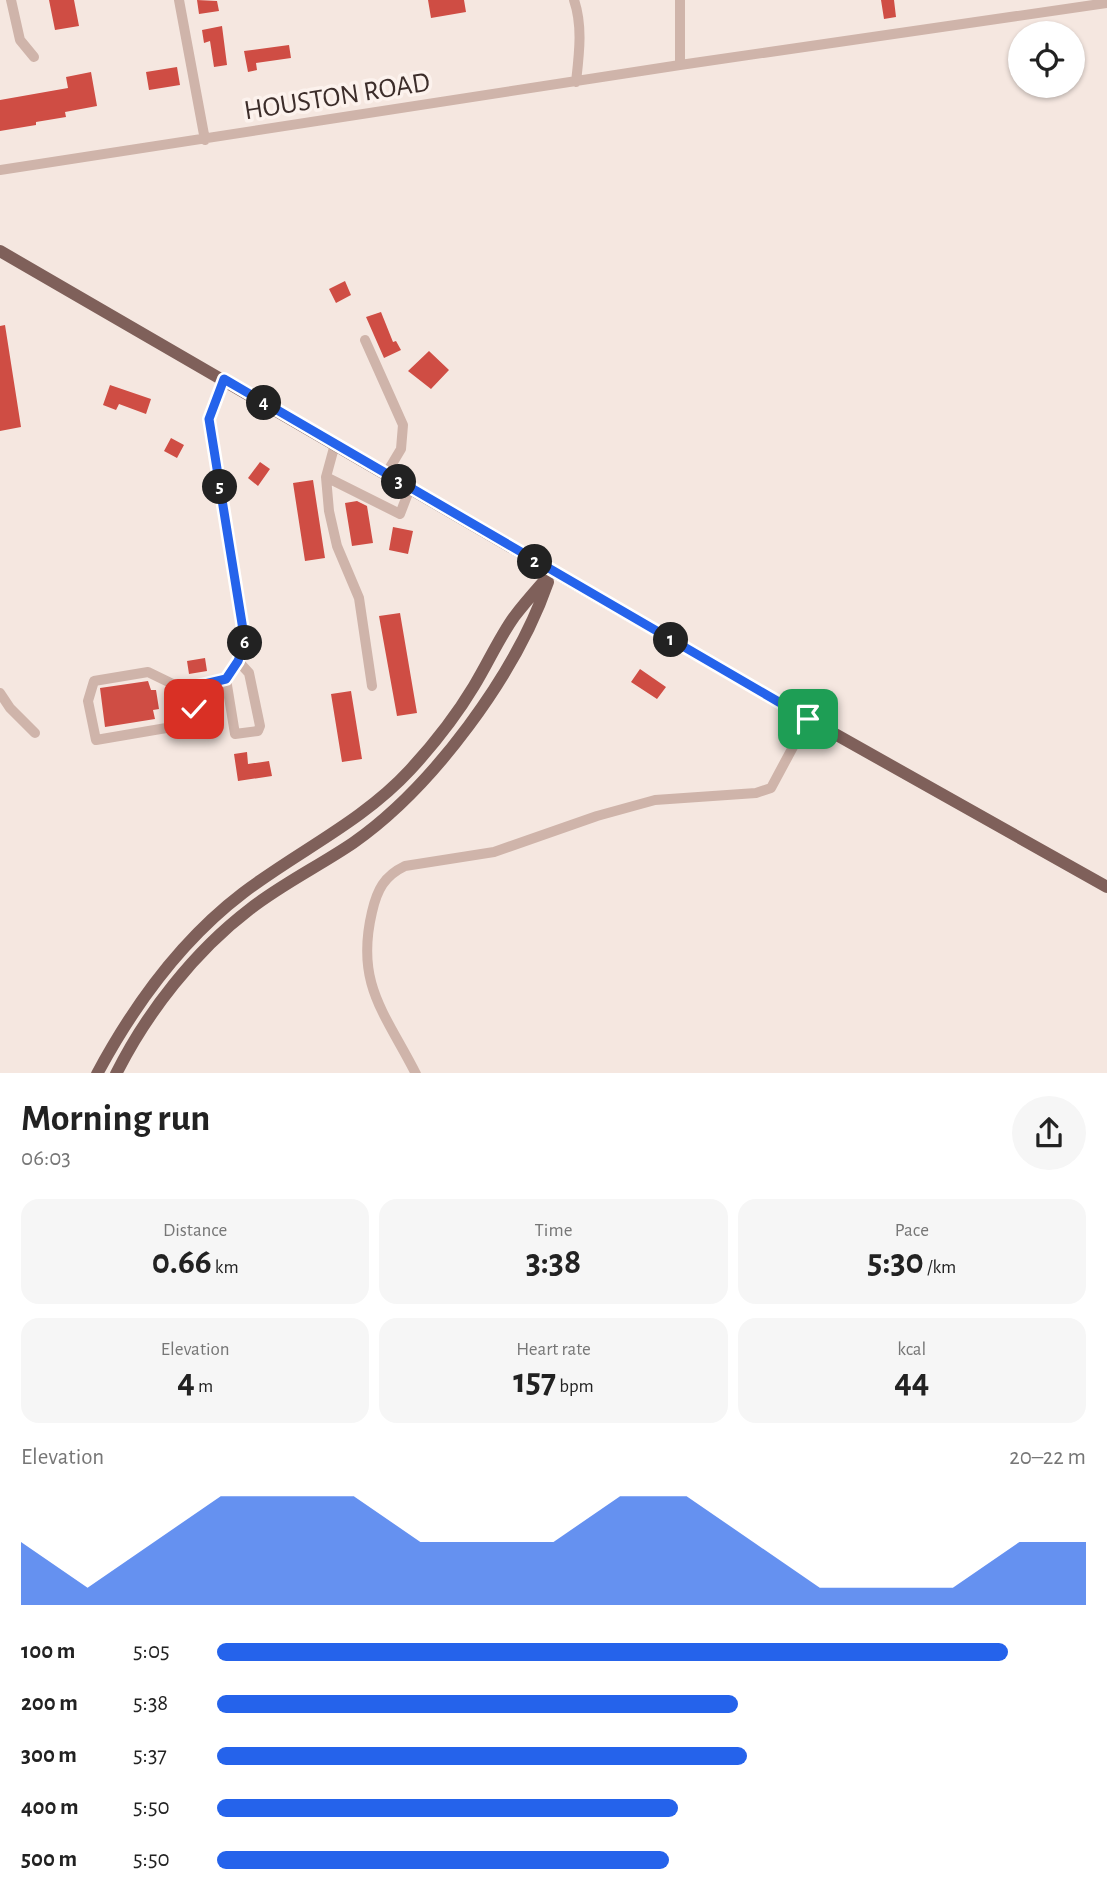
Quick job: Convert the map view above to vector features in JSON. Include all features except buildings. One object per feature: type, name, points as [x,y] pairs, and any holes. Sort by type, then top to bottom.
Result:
[{"type":"main road","points":[[0,251],[552,572],[1107,887]]},
{"type":"main road","points":[[97,1073],[118,1034],[179,950],[243,892],[345,825],[409,771],[473,688],[514,618],[552,572]]},
{"type":"main road","points":[[116,1073],[127,1051],[170,989],[216,940],[249,910],[310,868],[353,843],[417,788],[456,743],[499,679],[537,612],[552,572]]},
{"type":"street","points":[[11,0],[20,40],[34,57]]},
{"type":"street","points":[[179,0],[205,140]]},
{"type":"street","points":[[574,0],[578,11],[580,47],[576,82]]},
{"type":"street","points":[[680,0],[680,65]]},
{"type":"street","name":"HOUSTON ROAD","points":[[0,170],[680,65],[1107,3]]},
{"type":"street","points":[[365,340],[403,425],[401,449],[386,474]]},
{"type":"street","points":[[224,379],[209,419],[245,642],[238,661],[226,679],[235,734],[258,731],[260,726],[249,673],[238,661]]},
{"type":"street","points":[[335,444],[326,477],[329,511],[337,546],[359,598],[372,686]]},
{"type":"street","points":[[326,477],[400,514],[410,488]]},
{"type":"street","points":[[192,687],[194,709],[178,726],[96,740],[88,701],[94,681],[148,672],[183,689],[226,679]]},
{"type":"street","points":[[0,693],[10,708],[35,733]]},
{"type":"street","points":[[416,1073],[378,1004],[367,967],[366,945],[374,901],[380,885],[392,872],[405,866],[494,852],[597,816],[655,800],[745,794],[771,788],[808,719]]},
{"type":"route","points":[[194,709],[192,687],[226,679],[238,661],[245,642],[209,419],[224,379],[808,719]]}]
